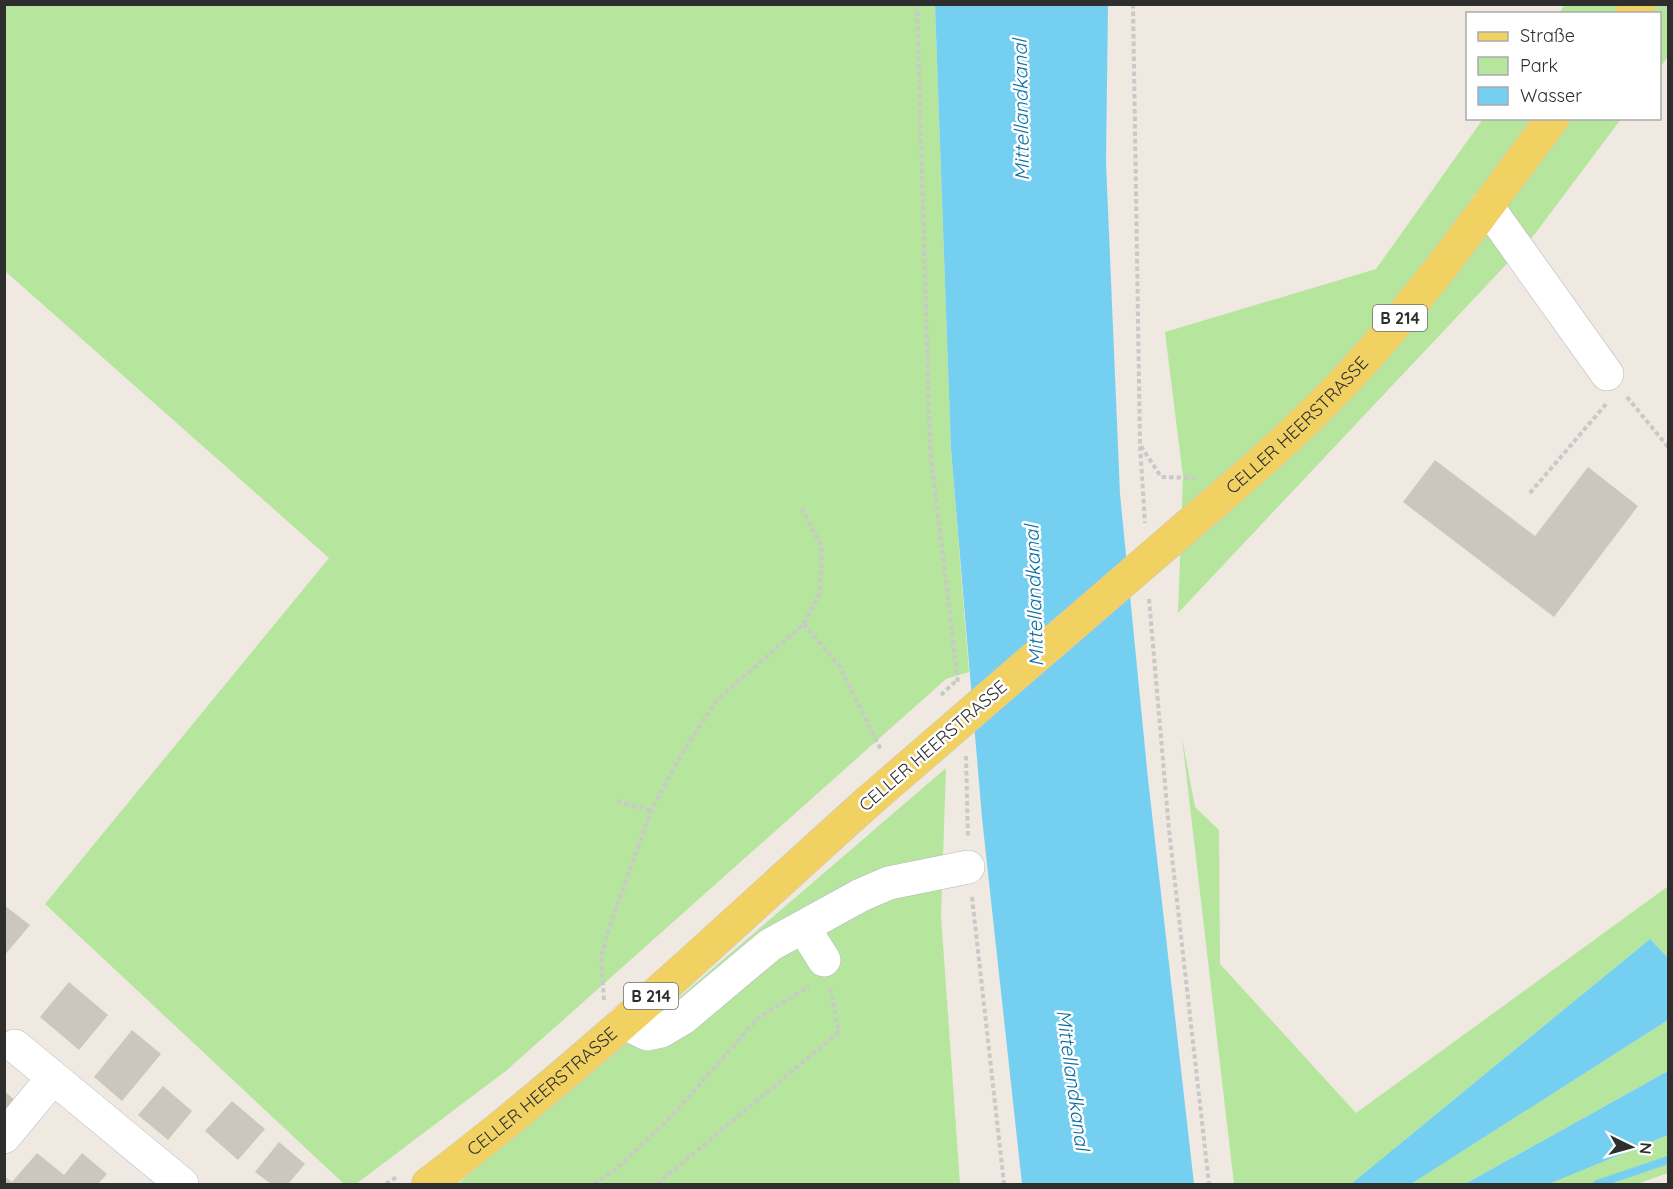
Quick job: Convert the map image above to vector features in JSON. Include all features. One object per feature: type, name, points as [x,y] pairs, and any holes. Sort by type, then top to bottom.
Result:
[{"type":"main road","name":"CELLER HEERSTRASSE","points":[[428,1185],[623,1022],[869,801],[1170,541],[1333,394],[1398,321],[1552,120]]},
{"type":"street","points":[[1487,206],[1614,381]]},
{"type":"street","points":[[623,1022],[647,1034],[661,1031],[683,1018],[770,945],[861,895],[889,883],[968,867]]},
{"type":"street","points":[[804,927],[824,960]]},
{"type":"street","points":[[15,1046],[182,1185]]},
{"type":"street","points":[[4,1137],[53,1078]]},
{"type":"path","points":[[917,4],[930,448],[959,691]]},
{"type":"path","points":[[1530,493],[1614,381],[1668,447]]},
{"type":"path","points":[[1140,444],[1161,477],[1207,479]]},
{"type":"path","points":[[623,1022],[604,1004],[601,959],[629,867],[651,812],[682,753],[717,700],[804,624],[820,592],[822,547],[802,509]]},
{"type":"path","points":[[804,624],[840,667],[881,750]]},
{"type":"path","points":[[965,748],[968,867],[1004,1185]]},
{"type":"path","points":[[617,801],[651,812]]},
{"type":"path","points":[[594,1185],[615,1170],[670,1118],[758,1018],[810,985],[824,960]]},
{"type":"path","points":[[657,1185],[839,1032],[824,960]]},
{"type":"green space","points":[[5,5],[935,5],[951,449],[969,672],[946,679],[507,1070],[356,1184],[344,1184],[45,904],[329,558],[5,271]]},
{"type":"green space","points":[[1565,5],[1668,5],[1668,56],[1661,66],[1661,12],[1560,12]]},
{"type":"green space","points":[[1482,120],[1620,120],[1534,235],[1178,613],[1183,477],[1165,332],[1376,269]]},
{"type":"green space","points":[[1182,738],[1195,807],[1219,830],[1220,964],[1356,1113],[1667,887],[1668,958],[1650,939],[1351,1184],[1234,1184]]},
{"type":"green space","points":[[946,768],[941,916],[960,1184],[457,1184],[603,1063]]},
{"type":"green space","points":[[1668,1020],[1668,1071],[1465,1184],[1411,1184]]},
{"type":"green space","points":[[1668,1135],[1668,1173],[1637,1184],[1549,1184]]},
{"type":"water","name":"Mittellandkanal","points":[[935,5],[1108,5],[1106,162],[1120,494],[1148,779],[1194,1184],[1022,1184],[982,818],[951,449]]},
{"type":"water","points":[[1650,939],[1668,958],[1668,1020],[1411,1184],[1351,1184]]},
{"type":"water","points":[[1668,1071],[1668,1135],[1549,1184],[1465,1184]]},
{"type":"building","points":[[1435,460],[1535,536],[1588,467],[1638,506],[1554,617],[1403,502]]},
{"type":"building","points":[[4,905],[30,925],[4,956]]},
{"type":"building","points":[[69,982],[108,1015],[79,1050],[40,1017]]},
{"type":"building","points":[[132,1030],[161,1054],[122,1101],[94,1077]]},
{"type":"building","points":[[163,1086],[192,1111],[168,1140],[138,1115]]},
{"type":"building","points":[[4,1091],[21,1105],[4,1125]]},
{"type":"building","points":[[232,1101],[265,1129],[238,1160],[205,1131]]},
{"type":"building","points":[[279,1142],[305,1164],[288,1184],[271,1184],[255,1172]]},
{"type":"building","points":[[37,1153],[64,1175],[82,1153],[107,1174],[98,1184],[4,1184],[4,1176],[12,1182]]},
{"type":"waterway","points":[[1597,1184],[1668,1160]]}]
